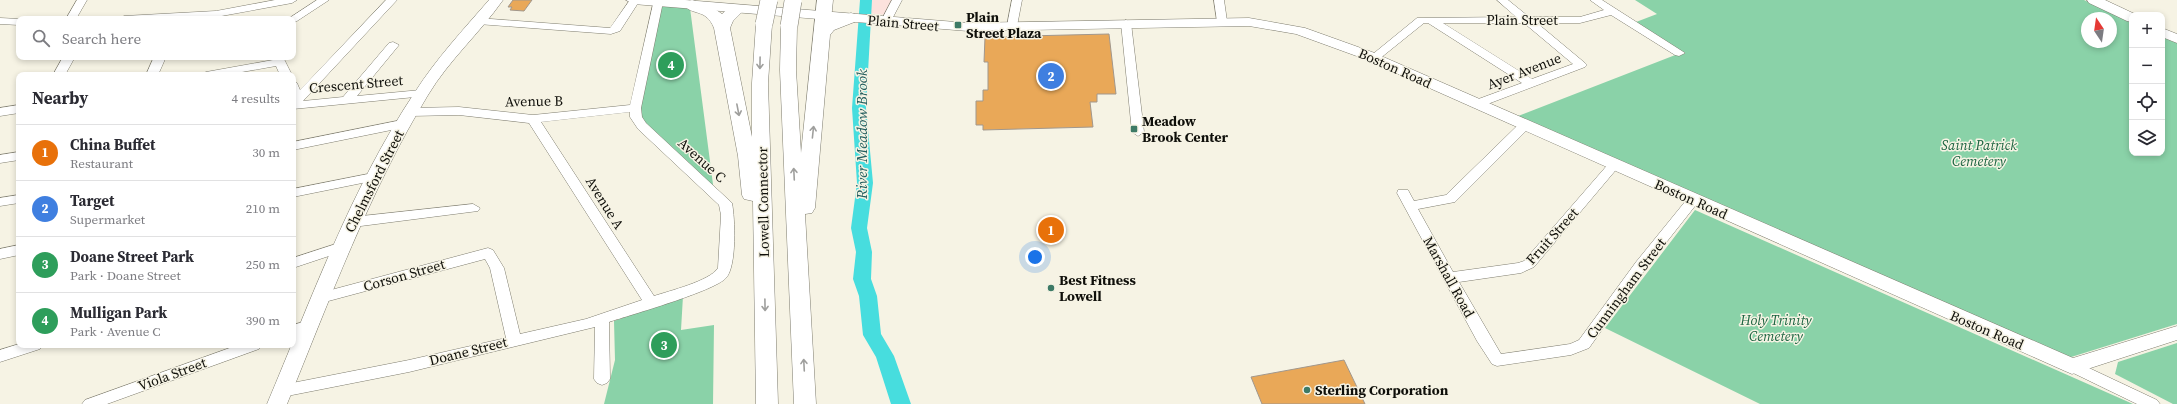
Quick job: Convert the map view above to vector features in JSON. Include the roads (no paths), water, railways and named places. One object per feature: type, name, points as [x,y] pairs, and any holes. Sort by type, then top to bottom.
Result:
[{"type":"highway","name":"Lowell Connector","points":[[767,404],[760,83],[764,24],[769,0]]},
{"type":"highway","points":[[793,0],[789,26],[788,70],[805,404]]},
{"type":"highway","points":[[698,3],[711,11],[718,19],[722,28],[747,156],[757,240],[764,274]]},
{"type":"highway","points":[[799,269],[824,8]]},
{"type":"highway","points":[[722,28],[726,18],[737,9]]},
{"type":"highway","points":[[822,34],[828,27],[851,18]]},
{"type":"main road","name":"Chelmsford Street","points":[[280,397],[352,222],[373,176],[421,94],[496,0]]},
{"type":"main road","name":"Plain Street","points":[[634,0],[718,4],[737,9],[824,8],[851,18],[968,27],[1222,21]]},
{"type":"main road","points":[[2098,1],[2129,16]]},
{"type":"main road","name":"Boston Road","points":[[1222,21],[1272,24],[1325,37],[1614,166],[2072,366]]},
{"type":"main road","points":[[2165,33],[2177,39]]},
{"type":"main road","points":[[2072,366],[2177,333]]},
{"type":"street","points":[[73,16],[82,0]]},
{"type":"street","points":[[199,16],[216,14],[256,4],[292,0]]},
{"type":"street","points":[[290,16],[296,0]]},
{"type":"street","points":[[296,17],[324,0]]},
{"type":"street","points":[[296,101],[392,0]]},
{"type":"street","points":[[478,21],[611,31],[616,29],[634,0]]},
{"type":"street","points":[[880,21],[897,0]]},
{"type":"street","points":[[1012,26],[1017,0]]},
{"type":"street","points":[[1219,0],[1222,21]]},
{"type":"street","points":[[1502,0],[1526,20]]},
{"type":"street","points":[[1595,0],[1680,53]]},
{"type":"street","points":[[635,108],[658,2]]},
{"type":"street","name":"Plain Street","points":[[1430,20],[1586,19],[1612,11]]},
{"type":"street","points":[[1374,58],[1419,21],[1430,20],[1531,84]]},
{"type":"street","name":"Ayer Avenue","points":[[1477,104],[1581,65],[1526,20]]},
{"type":"street","points":[[0,22],[16,22]]},
{"type":"street","points":[[1126,24],[1138,132]]},
{"type":"street","points":[[348,98],[393,45]]},
{"type":"street","points":[[61,72],[67,60]]},
{"type":"street","points":[[153,72],[159,60]]},
{"type":"street","points":[[220,72],[278,60],[284,72]]},
{"type":"street","name":"Crescent Street","points":[[296,104],[348,98],[421,94]]},
{"type":"street","name":"Avenue B","points":[[296,145],[406,118],[459,111],[512,118],[533,119],[635,108]]},
{"type":"street","name":"Avenue C","points":[[635,108],[638,122],[721,198],[727,207],[727,262],[721,275],[702,285],[651,303]]},
{"type":"street","points":[[0,112],[16,109]]},
{"type":"street","name":"Avenue A","points":[[533,119],[651,303]]},
{"type":"street","points":[[1409,206],[1450,199],[1524,126]]},
{"type":"street","points":[[0,159],[16,156]]},
{"type":"street","name":"Fruit Street","points":[[1449,278],[1521,268],[1529,264],[1614,166]]},
{"type":"street","points":[[296,192],[373,176]]},
{"type":"street","name":"Marshall Road","points":[[1403,193],[1482,337],[1497,360]]},
{"type":"street","points":[[0,202],[16,199]]},
{"type":"street","name":"Cunningham Street","points":[[1497,360],[1571,349],[1584,344],[1592,335],[1641,265],[1694,200]]},
{"type":"street","points":[[352,222],[473,208]]},
{"type":"street","points":[[296,262],[342,247]]},
{"type":"street","points":[[0,254],[16,251]]},
{"type":"street","name":"Corson Street","points":[[321,298],[438,265],[488,254],[497,268],[514,340]]},
{"type":"street","name":"Doane Street","points":[[280,397],[602,320],[651,303]]},
{"type":"street","points":[[602,320],[602,379]]},
{"type":"street","points":[[296,330],[310,325]]},
{"type":"street","points":[[0,356],[25,348]]},
{"type":"street","name":"Viola Street","points":[[90,404],[246,348]]},
{"type":"street","name":"Boston Road","points":[[2072,366],[2152,404]]},
{"type":"waterway","name":"River Meadow Brook","points":[[866,0],[859,108],[865,183],[859,228],[864,252],[862,279],[868,296],[872,335],[885,356],[901,404]]},
{"type":"place","name":"Plain Street Plaza","points":[[958,25]]},
{"type":"place","name":"Mulligan Park","points":[[671,65]]},
{"type":"place","name":"Target","points":[[1051,76]]},
{"type":"place","name":"Meadow Brook Center","points":[[1134,129]]},
{"type":"place","name":"China Buffet","points":[[1051,230]]},
{"type":"place","name":"Best Fitness Lowell","points":[[1051,288]]},
{"type":"place","name":"Doane Street Park","points":[[664,345]]},
{"type":"place","name":"Sterling Corporation","points":[[1307,390]]},
{"type":"park label","name":"Saint Patrick Cemetery","points":[[1979,154]]},
{"type":"park label","name":"Holy Trinity Cemetery","points":[[1776,328]]}]
